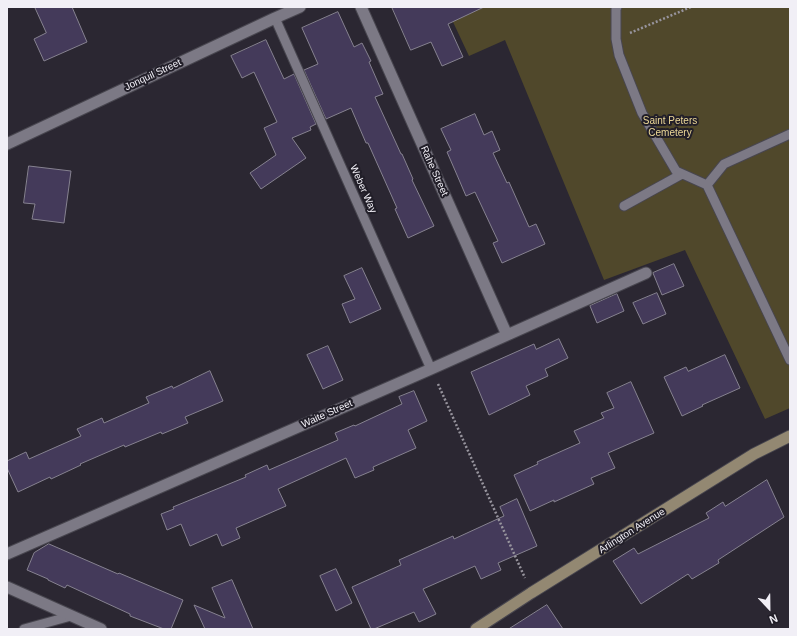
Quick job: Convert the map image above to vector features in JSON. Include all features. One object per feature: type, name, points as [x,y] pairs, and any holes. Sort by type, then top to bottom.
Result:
[{"type":"main road","name":"Arlington Avenue","points":[[476,629],[754,454],[790,436]]},
{"type":"street","name":"Jonquil Street","points":[[7,144],[300,7]]},
{"type":"street","name":"Rahe Street","points":[[361,7],[507,335]]},
{"type":"street","name":"Waite Street","points":[[7,554],[431,369],[646,273]]},
{"type":"street","points":[[7,587],[101,629]]},
{"type":"lane","points":[[617,7],[616,39],[619,55],[642,112],[676,171],[707,185],[790,360]]},
{"type":"lane","name":"Weber Way","points":[[275,18],[431,369]]},
{"type":"lane","points":[[707,185],[724,164],[790,134]]},
{"type":"lane","points":[[624,206],[682,174]]},
{"type":"lane","points":[[24,629],[71,616]]},
{"type":"path","points":[[616,39],[690,7]]},
{"type":"path","points":[[431,369],[531,593]]},
{"type":"green space","name":"Saint Peters Cemetery","points":[[446,7],[790,7],[790,408],[765,419],[685,250],[604,280],[505,40],[469,56]]},
{"type":"building","points":[[35,7],[72,7],[87,42],[44,61],[34,39],[46,33]]},
{"type":"building","points":[[392,7],[484,7],[448,24],[463,57],[442,66],[431,42],[411,50]]},
{"type":"building","points":[[338,12],[354,47],[362,43],[371,61],[369,62],[383,94],[375,97],[434,226],[408,238],[395,209],[397,208],[351,108],[326,119],[304,70],[318,64],[302,28]]},
{"type":"building","points":[[266,40],[284,79],[294,74],[316,124],[310,127],[311,130],[292,138],[306,158],[261,189],[250,173],[276,155],[264,128],[277,122],[254,72],[242,78],[231,56]]},
{"type":"building","points":[[475,114],[484,135],[492,131],[500,150],[493,153],[507,183],[509,182],[529,227],[536,224],[545,244],[502,263],[493,243],[498,241],[475,192],[466,196],[447,152],[451,150],[441,129]]},
{"type":"building","points":[[29,166],[71,171],[64,223],[32,219],[35,204],[24,203]]},
{"type":"building","points":[[674,264],[684,286],[662,295],[653,273]]},
{"type":"building","points":[[362,268],[381,309],[350,323],[342,304],[355,299],[344,276]]},
{"type":"building","points":[[657,293],[666,314],[643,324],[633,303]]},
{"type":"building","points":[[617,294],[624,311],[597,323],[590,306]]},
{"type":"building","points":[[559,339],[568,358],[545,369],[548,376],[526,386],[530,395],[489,415],[471,372],[534,344],[536,349]]},
{"type":"building","points":[[328,346],[343,380],[323,389],[307,355]]},
{"type":"building","points":[[725,355],[740,388],[702,405],[703,406],[682,416],[664,377],[686,367],[688,371]]},
{"type":"building","points":[[210,371],[223,401],[185,417],[188,423],[162,434],[161,432],[125,447],[124,445],[80,464],[81,465],[51,479],[50,477],[18,492],[7,468],[7,461],[26,452],[29,459],[81,436],[77,429],[102,418],[104,423],[149,403],[146,397],[172,386],[173,388]]},
{"type":"building","points":[[631,382],[654,433],[608,453],[615,468],[591,478],[594,484],[530,511],[514,475],[538,464],[537,462],[580,443],[574,431],[604,418],[601,413],[614,408],[607,393]]},
{"type":"building","points":[[414,391],[427,421],[408,430],[416,448],[373,467],[374,470],[355,478],[346,458],[278,489],[286,506],[236,528],[240,538],[222,546],[217,534],[190,546],[181,524],[167,530],[161,514],[174,509],[173,507],[246,477],[245,475],[267,465],[269,470],[338,440],[335,433],[354,425],[355,426],[402,404],[399,397]]},
{"type":"building","points":[[767,480],[784,517],[718,560],[719,563],[692,579],[688,574],[641,604],[613,561],[634,548],[638,554],[709,518],[706,513],[723,502],[725,506]]},
{"type":"building","points":[[517,499],[537,546],[498,563],[501,570],[481,579],[475,566],[423,589],[436,614],[419,622],[414,612],[371,629],[352,587],[401,565],[399,560],[453,536],[454,539],[504,516],[500,507]]},
{"type":"building","points":[[49,544],[183,600],[171,629],[164,629],[130,616],[130,614],[67,585],[65,588],[27,570],[34,553]]},
{"type":"building","points":[[336,569],[352,603],[336,611],[320,576]]},
{"type":"building","points":[[232,580],[253,629],[205,629],[194,605],[225,618],[212,588]]},
{"type":"building","points":[[547,605],[563,629],[509,629]]}]
